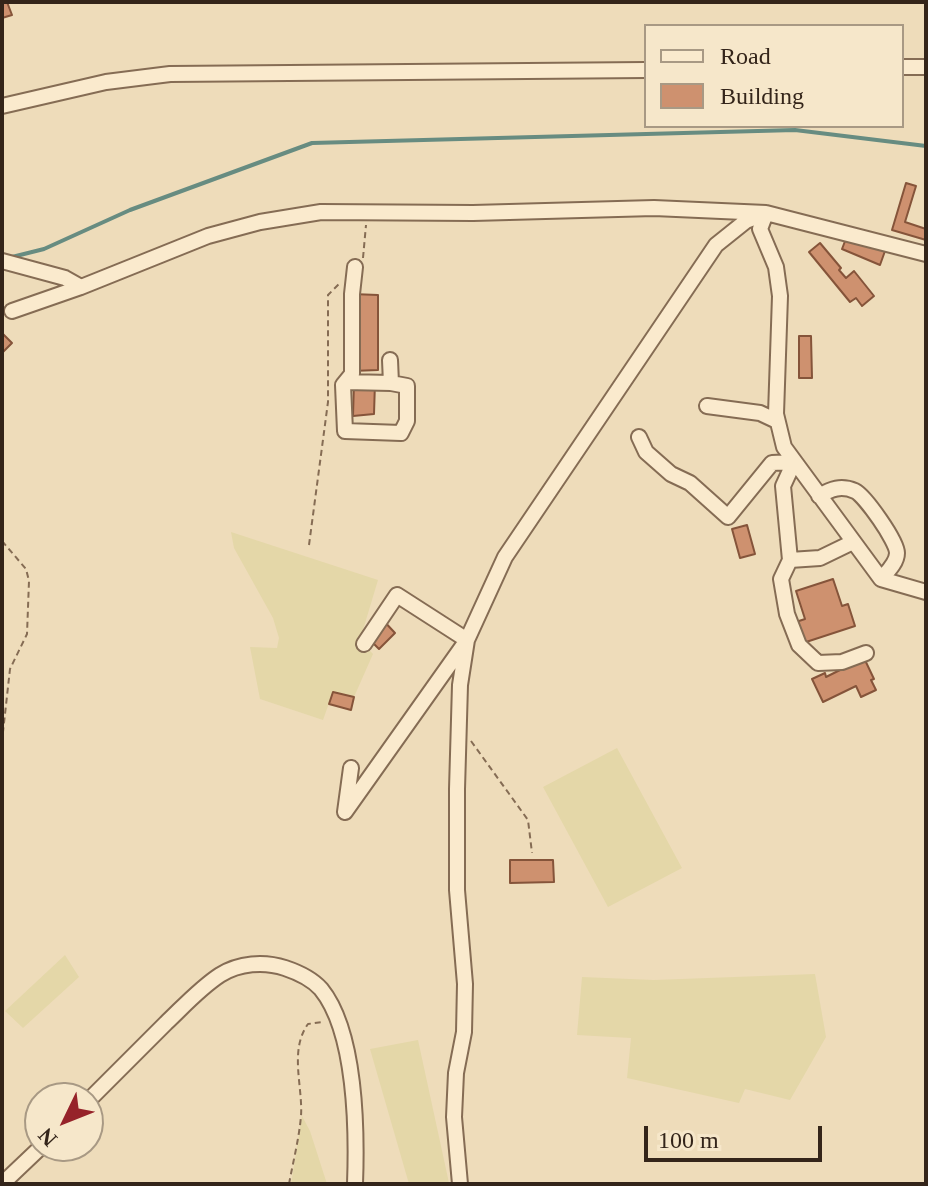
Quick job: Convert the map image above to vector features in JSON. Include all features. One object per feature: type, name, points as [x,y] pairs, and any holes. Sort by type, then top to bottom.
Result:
[{"type":"street","points":[[904,67],[926,67]]},
{"type":"street","points":[[2,106],[106,82],[170,74],[644,70]]},
{"type":"street","points":[[12,311],[208,236],[260,222],[321,212],[473,213],[654,208],[766,213],[926,254]]},
{"type":"street","points":[[766,213],[760,229],[776,267],[780,296],[777,421],[784,447],[881,579],[926,592]]},
{"type":"street","points":[[351,768],[345,812],[467,640],[505,557],[716,245],[746,221],[766,213]]},
{"type":"street","points":[[2,261],[81,287]]},
{"type":"street","points":[[346,382],[407,386],[407,421],[401,433],[345,431],[343,385],[352,374],[355,267]]},
{"type":"street","points":[[390,360],[391,383]]},
{"type":"street","points":[[707,406],[760,413],[777,421]]},
{"type":"street","points":[[639,437],[646,452],[671,474],[690,483],[728,517],[772,463],[794,462]]},
{"type":"street","points":[[794,462],[783,486],[790,560],[781,579],[787,614],[799,645],[818,663],[842,662],[866,653]]},
{"type":"street","points":[[819,496],[841,488],[861,495],[895,542],[897,554],[894,564],[881,579]]},
{"type":"street","points":[[790,560],[820,558],[853,542]]},
{"type":"street","points":[[364,644],[397,595],[467,640]]},
{"type":"street","points":[[460,1184],[454,1117],[456,1073],[464,1032],[465,984],[457,890],[459,724],[460,685],[467,640]]},
{"type":"street","points":[[104,1085],[193,996],[223,973],[251,964],[274,964],[295,971],[319,986],[340,1025],[352,1088],[355,1184]]},
{"type":"street","points":[[2,1184],[25,1162]]},
{"type":"path","points":[[309,545],[328,402],[328,295],[363,259],[367,213]]},
{"type":"path","points":[[2,541],[26,569],[29,581],[27,634],[10,669],[2,741]]},
{"type":"path","points":[[459,724],[528,820],[532,853]]},
{"type":"path","points":[[289,1184],[301,1116],[298,1062],[303,1031],[311,1022],[326,1021],[340,1025]]},
{"type":"shaded area","points":[[231,532],[378,580],[360,640],[373,654],[354,697],[333,692],[323,720],[260,699],[250,647],[277,648],[279,638],[273,618],[234,548]]},
{"type":"shaded area","points":[[617,748],[682,868],[608,907],[543,787]]},
{"type":"shaded area","points":[[65,955],[79,977],[23,1028],[5,1011]]},
{"type":"shaded area","points":[[815,974],[826,1037],[790,1100],[745,1089],[739,1103],[627,1078],[631,1038],[577,1035],[582,977],[654,980]]},
{"type":"shaded area","points":[[418,1040],[449,1184],[409,1184],[370,1049]]},
{"type":"shaded area","points":[[302,1116],[310,1131],[327,1184],[291,1184]]},
{"type":"building","points":[[2,2],[7,2],[12,15],[2,18]]},
{"type":"building","points":[[906,183],[916,186],[905,222],[926,229],[926,240],[892,230]]},
{"type":"building","points":[[847,236],[885,251],[880,265],[842,249]]},
{"type":"building","points":[[820,243],[846,278],[854,271],[874,296],[862,306],[856,298],[850,302],[809,252]]},
{"type":"building","points":[[352,294],[378,295],[378,370],[352,371]]},
{"type":"building","points":[[2,333],[12,343],[2,353]]},
{"type":"building","points":[[799,336],[811,336],[812,378],[799,378]]},
{"type":"building","points":[[354,382],[375,382],[374,414],[353,416]]},
{"type":"building","points":[[747,525],[755,554],[740,558],[732,529]]},
{"type":"building","points":[[833,579],[842,606],[848,604],[855,626],[800,644],[796,622],[805,619],[796,591]]},
{"type":"building","points":[[381,618],[395,633],[379,649],[368,638]]},
{"type":"building","points":[[864,658],[876,690],[861,697],[856,686],[823,702],[812,679],[825,673],[826,677]]},
{"type":"building","points":[[333,692],[354,697],[351,710],[329,704]]},
{"type":"building","points":[[510,860],[553,860],[554,882],[510,883]]},
{"type":"waterway","points":[[8,258],[44,249],[130,210],[312,143],[795,130],[926,146]]}]
